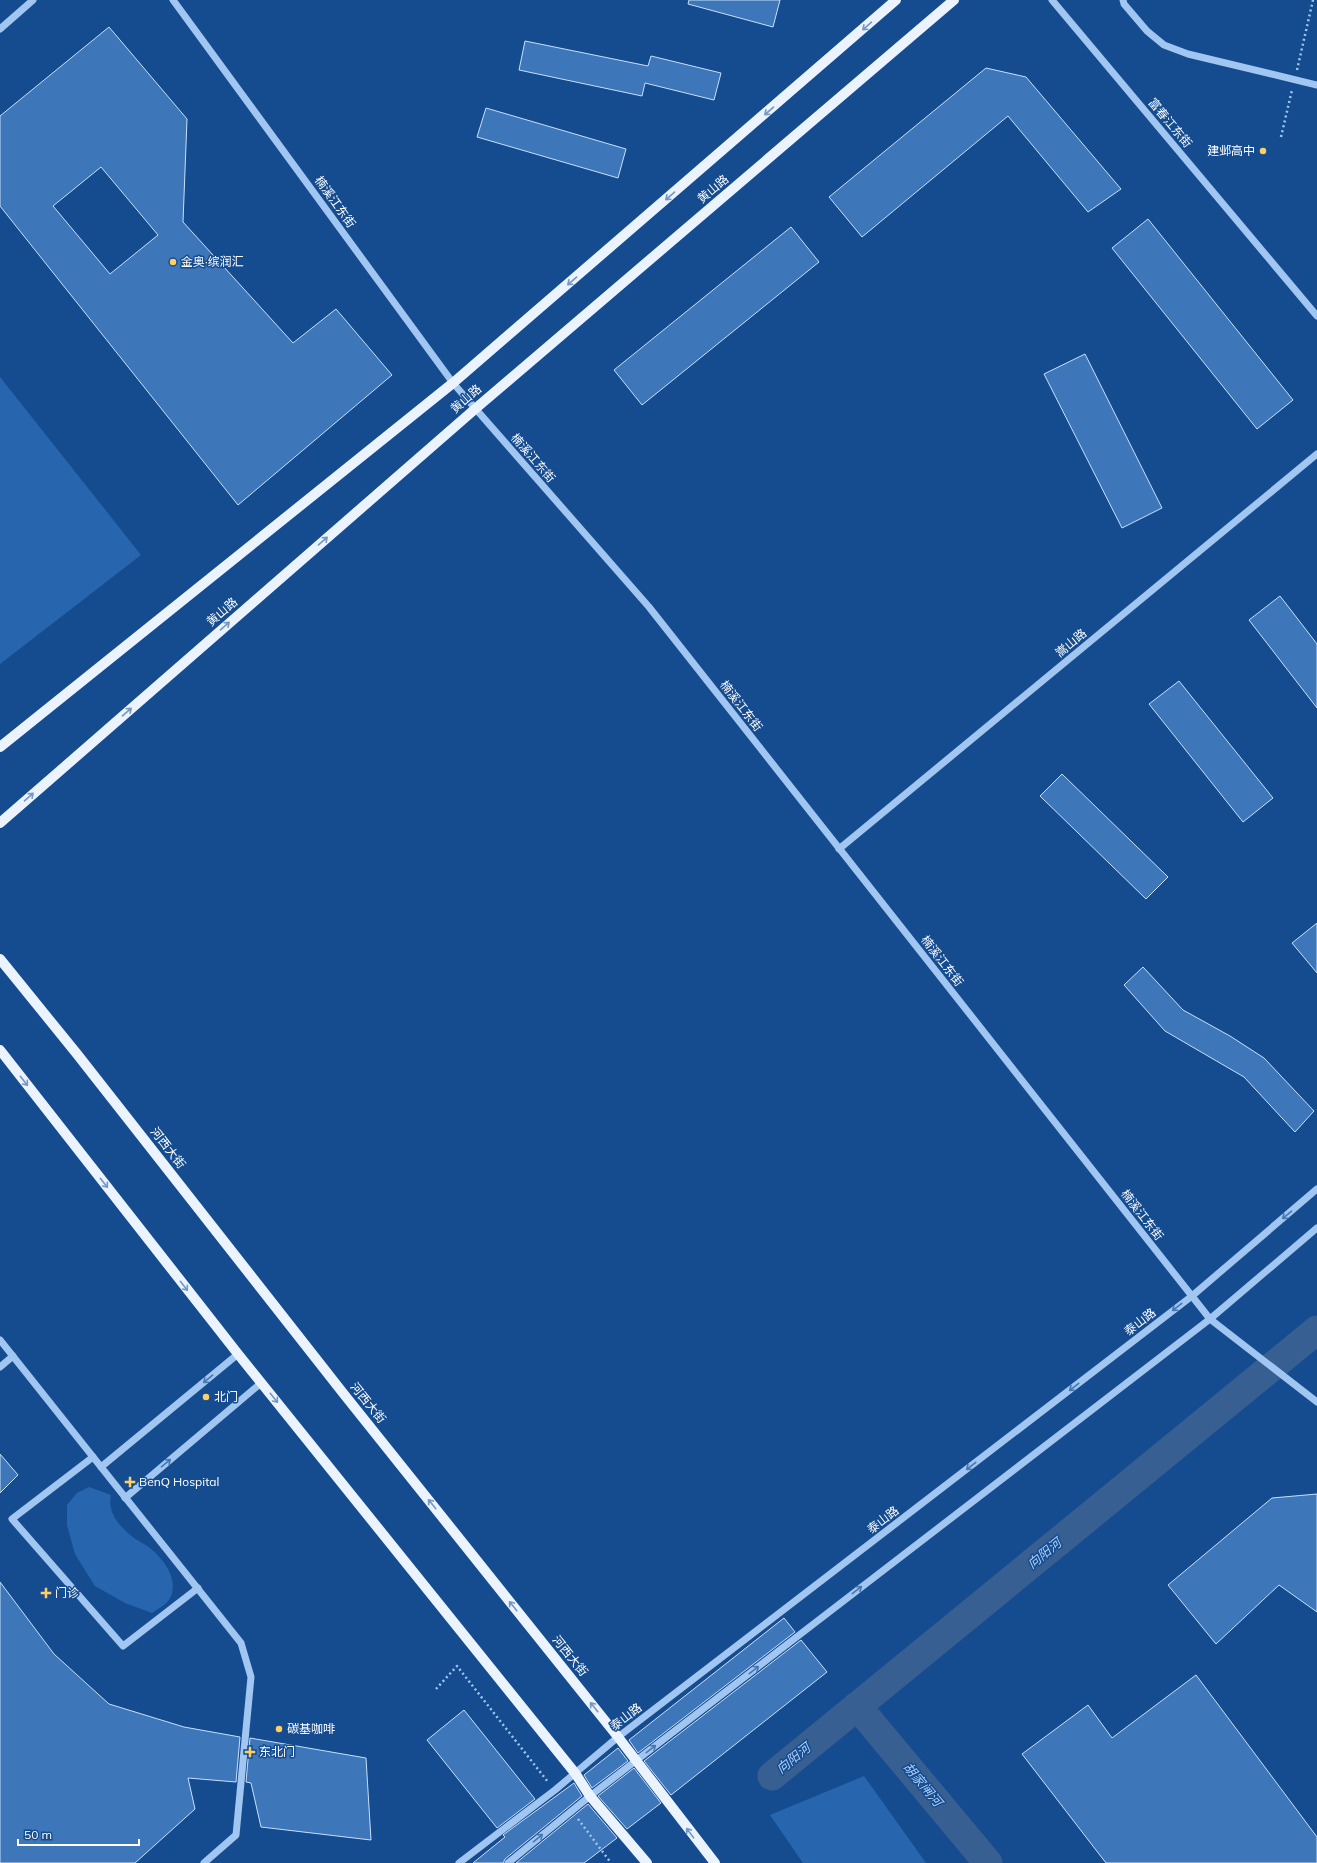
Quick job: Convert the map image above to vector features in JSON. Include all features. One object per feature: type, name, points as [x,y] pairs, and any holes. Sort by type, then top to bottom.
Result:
[{"type":"main road","name":"黄山路","points":[[0,747],[453,383],[896,0]]},
{"type":"main road","name":"黄山路","points":[[0,823],[475,409],[954,0]]},
{"type":"main road","name":"河西大街","points":[[0,959],[77,1054],[348,1399],[618,1737],[714,1863]]},
{"type":"main road","points":[[0,1050],[261,1383],[575,1773],[590,1796],[648,1863]]},
{"type":"street","points":[[0,29],[33,0]]},
{"type":"street","name":"楠溪江东街","points":[[173,0],[453,383],[649,607],[1210,1319],[1315,1401]]},
{"type":"street","name":"富春江东街","points":[[1052,0],[1317,316]]},
{"type":"street","points":[[1123,0],[1124,4],[1147,31],[1164,45],[1188,54],[1317,85]]},
{"type":"street","name":"嵩山路","points":[[839,849],[1317,454]]},
{"type":"street","name":"泰山路","points":[[458,1863],[555,1790],[618,1737],[1192,1296],[1317,1190]]},
{"type":"street","points":[[508,1863],[636,1760],[1210,1319],[1317,1228]]},
{"type":"street","points":[[0,1340],[241,1643],[250,1677],[236,1835],[204,1863]]},
{"type":"street","points":[[101,1467],[238,1354]]},
{"type":"street","points":[[0,1367],[13,1356]]},
{"type":"street","points":[[125,1498],[261,1383]]},
{"type":"street","points":[[93,1457],[12,1519],[124,1646],[198,1588]]},
{"type":"path","points":[[436,1689],[457,1666],[555,1790]]},
{"type":"path","points":[[571,1811],[612,1863]]},
{"type":"shaded area","points":[[0,377],[141,555],[0,664]]},
{"type":"shaded area","points":[[89,1487],[111,1495],[111,1508],[116,1520],[134,1538],[159,1556],[172,1577],[172,1593],[168,1602],[152,1613],[125,1603],[95,1586],[75,1554],[67,1525],[67,1505],[77,1493]]},
{"type":"shaded area","points":[[864,1776],[926,1863],[803,1863],[770,1815]]},
{"type":"building","points":[[689,0],[780,0],[773,27],[688,4]]},
{"type":"building","name":"金奥·缤润汇","points":[[109,27],[187,119],[183,222],[293,343],[336,309],[392,375],[238,505],[0,206],[0,116]],"holes":[[[101,167],[158,235],[110,274],[53,206]]]},
{"type":"building","points":[[525,41],[648,66],[651,56],[721,73],[714,100],[645,83],[642,96],[519,70]]},
{"type":"building","points":[[986,68],[1026,77],[1121,189],[1088,212],[1008,116],[862,237],[829,197]]},
{"type":"building","points":[[486,108],[626,149],[618,178],[477,137]]},
{"type":"building","points":[[1148,219],[1293,400],[1257,429],[1112,248]]},
{"type":"building","points":[[791,227],[819,262],[642,405],[614,370]]},
{"type":"building","points":[[1085,354],[1162,508],[1122,528],[1044,374]]},
{"type":"building","points":[[1280,596],[1317,644],[1317,708],[1249,620]]},
{"type":"building","points":[[1179,681],[1273,798],[1243,822],[1149,704]]},
{"type":"building","points":[[1062,774],[1168,877],[1146,899],[1040,796]]},
{"type":"building","points":[[1317,923],[1317,973],[1292,943]]},
{"type":"building","points":[[1143,967],[1183,1010],[1230,1036],[1264,1058],[1314,1111],[1295,1132],[1244,1077],[1165,1031],[1124,985]]},
{"type":"building","points":[[0,1454],[18,1475],[0,1493]]},
{"type":"building","points":[[1317,1494],[1317,1612],[1279,1585],[1216,1644],[1168,1585],[1272,1498]]},
{"type":"building","points":[[0,1582],[54,1654],[109,1704],[184,1727],[240,1737],[236,1782],[188,1778],[195,1809],[135,1863],[0,1863]]},
{"type":"building","points":[[784,1618],[795,1632],[638,1753],[629,1740]]},
{"type":"building","points":[[801,1640],[827,1672],[671,1795],[644,1761]]},
{"type":"building","points":[[1196,1675],[1317,1837],[1317,1863],[1106,1863],[1022,1754],[1088,1705],[1112,1738]]},
{"type":"building","points":[[464,1710],[535,1799],[497,1828],[427,1740]]},
{"type":"building","points":[[250,1738],[366,1758],[371,1840],[261,1827],[251,1783],[246,1782]]},
{"type":"building","points":[[618,1748],[628,1761],[592,1788],[584,1775]]},
{"type":"building","points":[[634,1768],[661,1803],[627,1829],[598,1796]]},
{"type":"building","points":[[574,1783],[582,1796],[505,1859],[503,1863],[473,1863],[505,1837],[503,1835]]},
{"type":"building","points":[[588,1804],[617,1838],[584,1863],[516,1863]]},
{"type":"waterway","name":"向阳河","points":[[772,1776],[1317,1330]]},
{"type":"waterway","name":"胡家闸河","points":[[857,1706],[988,1863]]},
{"type":"place","name":"建邺高中","points":[[1263,151]]},
{"type":"place","name":"金奥·缤润汇","points":[[173,262]]},
{"type":"place","name":"北门","points":[[206,1397]]},
{"type":"place","name":"BenQ Hospital","points":[[130,1482]]},
{"type":"place","name":"门诊","points":[[46,1593]]},
{"type":"place","name":"碳基咖啡","points":[[279,1729]]},
{"type":"place","name":"东北门","points":[[250,1752]]}]
